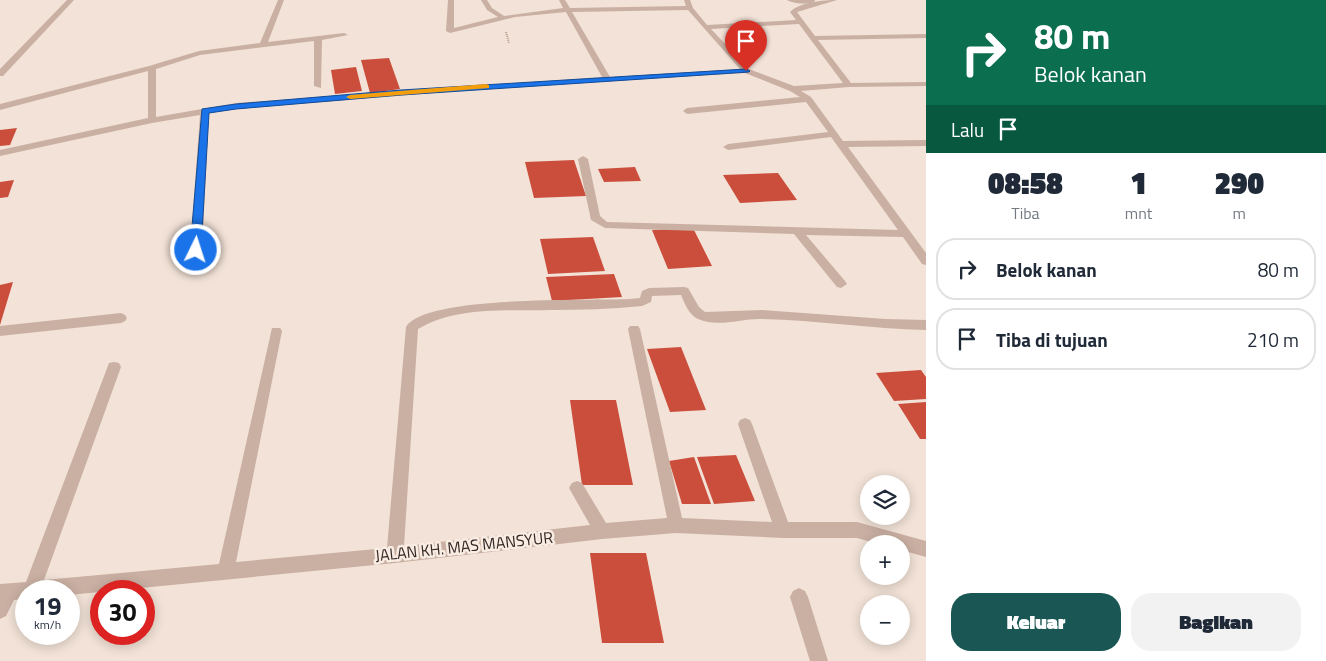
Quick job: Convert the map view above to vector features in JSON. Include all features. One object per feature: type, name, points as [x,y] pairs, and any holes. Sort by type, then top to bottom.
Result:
[{"type":"street","points":[[0,74],[71,0]]},
{"type":"street","points":[[264,43],[281,0]]},
{"type":"street","points":[[451,0],[450,32],[502,17],[567,10],[688,4],[705,27],[746,71]]},
{"type":"street","points":[[484,0],[489,8],[502,17]]},
{"type":"street","points":[[562,0],[608,80]]},
{"type":"street","points":[[790,0],[832,1]]},
{"type":"street","points":[[832,1],[794,10],[793,12],[849,85]]},
{"type":"street","points":[[705,27],[799,22]]},
{"type":"street","points":[[0,107],[152,68],[199,53],[264,43],[344,35]]},
{"type":"street","points":[[814,38],[926,36]]},
{"type":"street","points":[[318,38],[318,86]]},
{"type":"street","points":[[152,68],[152,120]]},
{"type":"street","points":[[0,153],[152,120],[236,106],[401,93],[746,71],[792,89],[808,99],[835,134],[904,234],[926,261]]},
{"type":"street","points":[[792,89],[849,85],[925,85]]},
{"type":"street","points":[[687,111],[808,99]]},
{"type":"street","points":[[196,250],[205,111]]},
{"type":"street","points":[[728,147],[835,134]]},
{"type":"street","points":[[842,144],[926,143]]},
{"type":"street","points":[[583,159],[595,218],[605,226],[904,234]]},
{"type":"street","points":[[796,230],[841,284]]},
{"type":"street","points":[[395,554],[412,326],[421,320],[440,313],[488,307],[642,302],[647,300],[646,294],[649,292],[675,291],[684,292],[694,310],[703,317],[760,314],[895,325],[926,325]]},
{"type":"street","points":[[0,331],[121,318]]},
{"type":"street","points":[[634,330],[676,525]]},
{"type":"street","points":[[226,570],[276,331]]},
{"type":"street","points":[[35,580],[114,367]]},
{"type":"street","points":[[745,424],[783,530]]},
{"type":"street","points":[[577,488],[602,531]]},
{"type":"street","name":"JALAN KH. MAS MANSYUR","points":[[80,584],[676,525],[783,530],[857,530],[926,549]]},
{"type":"street","points":[[0,610],[4,592]]},
{"type":"street","points":[[800,597],[819,661]]},
{"type":"building","points":[[389,58],[400,89],[370,93],[361,60]]},
{"type":"building","points":[[356,67],[362,91],[335,94],[331,70]]},
{"type":"building","points":[[17,128],[10,145],[0,146],[0,130]]},
{"type":"building","points":[[574,160],[586,196],[534,198],[525,162]]},
{"type":"building","points":[[635,167],[641,181],[604,182],[598,169]]},
{"type":"building","points":[[778,173],[797,200],[740,203],[723,175]]},
{"type":"building","points":[[14,180],[8,197],[0,198],[0,182]]},
{"type":"building","points":[[693,228],[712,266],[668,269],[652,230]]},
{"type":"building","points":[[593,237],[605,271],[548,274],[540,239]]},
{"type":"building","points":[[614,274],[622,297],[552,301],[546,277]]},
{"type":"building","points":[[13,282],[0,325],[0,285]]},
{"type":"building","points":[[681,347],[706,410],[670,412],[647,349]]},
{"type":"building","points":[[921,370],[926,377],[926,399],[894,401],[876,373]]},
{"type":"building","points":[[570,400],[616,400],[633,485],[582,485]]},
{"type":"building","points":[[926,402],[926,439],[920,439],[898,404]]},
{"type":"building","points":[[736,455],[755,501],[714,504],[697,457]]},
{"type":"building","points":[[694,457],[711,504],[682,504],[669,461]]},
{"type":"building","points":[[590,553],[646,553],[664,643],[602,643]]},
{"type":"slow traffic","points":[[350,97],[486,87]]},
{"type":"route","points":[[196,250],[205,111],[236,106],[401,93],[746,71]]}]
